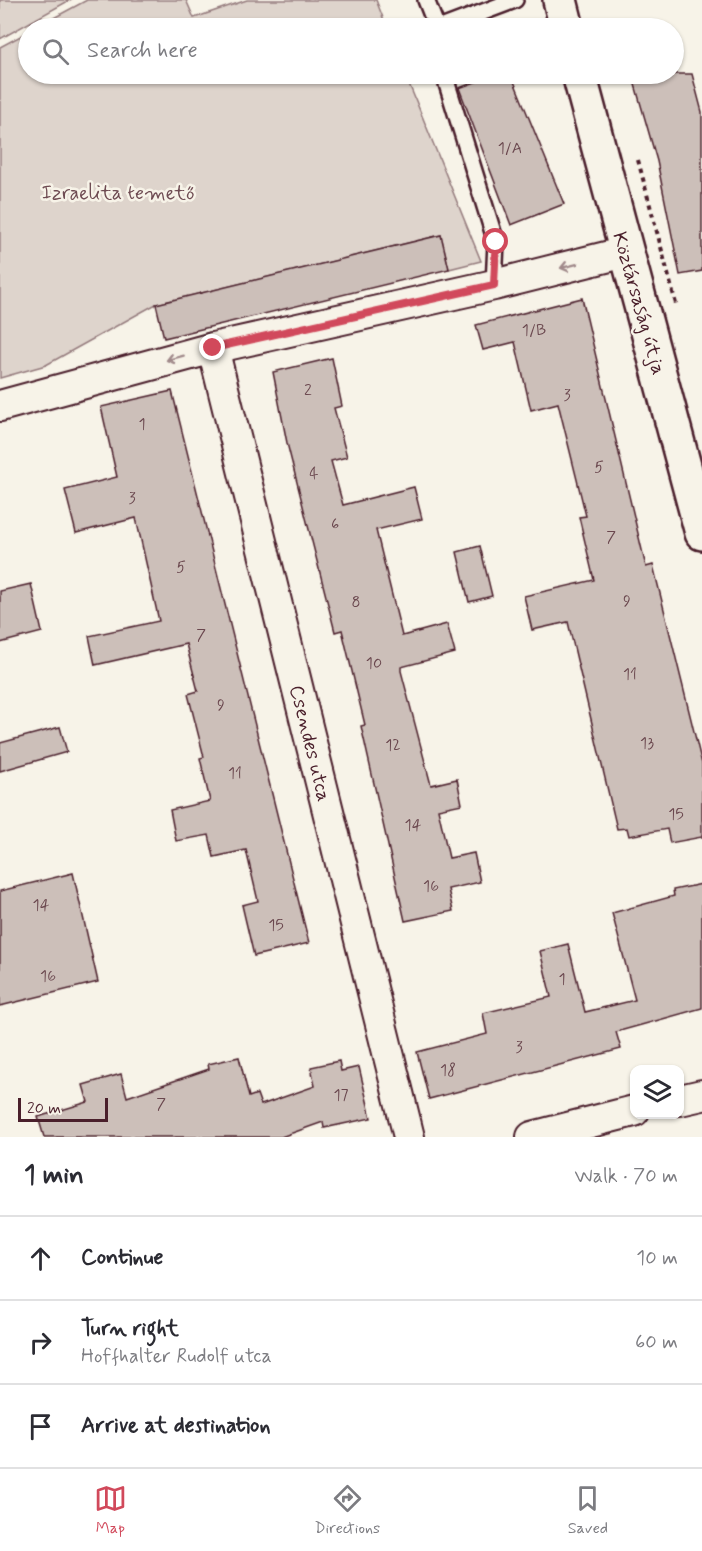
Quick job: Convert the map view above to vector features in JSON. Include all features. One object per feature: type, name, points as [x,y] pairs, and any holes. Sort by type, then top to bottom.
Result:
[{"type":"street","points":[[560,0],[564,18]]},
{"type":"street","name":"Köztársaság útja","points":[[582,84],[702,533]]},
{"type":"street","points":[[0,406],[213,348],[494,285],[626,252]]},
{"type":"street","name":"Csendes utca","points":[[213,348],[409,1137]]},
{"type":"street","points":[[684,1099],[702,1095]]},
{"type":"street","points":[[532,1137],[630,1112]]},
{"type":"lane","points":[[426,0],[434,18]]},
{"type":"lane","points":[[466,18],[515,0]]},
{"type":"lane","points":[[447,84],[496,242],[494,285]]},
{"type":"green space","points":[[0,0],[70,0],[38,18],[18,18],[18,29],[0,39]]},
{"type":"green space","points":[[87,0],[186,0],[194,18],[54,18]]},
{"type":"green space","points":[[247,0],[376,0],[383,18],[194,18]]},
{"type":"green space","name":"Izraelita temető","points":[[18,37],[18,84],[409,84],[481,261],[449,269],[441,235],[156,304],[46,365],[0,378],[0,47]]},
{"type":"building","points":[[684,74],[692,74],[702,112],[702,271],[680,275],[657,161],[635,84],[684,84]]},
{"type":"building","points":[[470,84],[515,84],[564,204],[511,225],[459,88]]},
{"type":"building","points":[[441,235],[449,269],[164,338],[156,304]]},
{"type":"building","points":[[582,298],[646,567],[653,565],[702,764],[702,837],[670,843],[667,829],[629,836],[627,828],[617,829],[568,622],[532,630],[524,596],[594,580],[579,517],[586,516],[558,403],[531,410],[515,342],[483,350],[476,325]]},
{"type":"building","points":[[332,358],[342,406],[334,408],[347,457],[331,461],[343,505],[414,487],[422,519],[376,530],[402,636],[447,624],[455,653],[401,667],[401,671],[431,785],[457,779],[462,804],[438,809],[449,858],[474,853],[480,882],[448,889],[453,911],[405,921],[361,726],[365,725],[342,630],[335,632],[287,443],[273,372]]},
{"type":"building","points":[[172,391],[309,943],[254,956],[242,905],[258,901],[246,850],[214,857],[209,835],[176,841],[170,810],[210,801],[200,758],[204,757],[188,694],[198,691],[186,644],[95,665],[89,636],[159,621],[136,518],[76,533],[65,490],[117,477],[101,407]]},
{"type":"building","points":[[480,546],[492,596],[469,602],[457,552]]},
{"type":"building","points":[[31,584],[42,632],[0,643],[0,591]]},
{"type":"building","points":[[60,727],[67,752],[0,771],[0,743]]},
{"type":"building","points":[[73,873],[98,982],[0,1006],[0,891]]},
{"type":"building","points":[[702,884],[702,1008],[616,1032],[621,1049],[429,1099],[417,1052],[487,1034],[483,1013],[551,997],[540,951],[568,944],[585,1012],[635,1000],[612,913],[674,896],[673,890]]},
{"type":"building","points":[[239,1057],[249,1097],[257,1094],[261,1105],[315,1086],[311,1067],[339,1061],[341,1071],[359,1067],[371,1118],[324,1128],[323,1122],[281,1137],[44,1137],[38,1117],[88,1102],[83,1085],[121,1074],[127,1097],[209,1069],[208,1064]]},
{"type":"route","points":[[213,348],[494,285],[496,242]]}]
